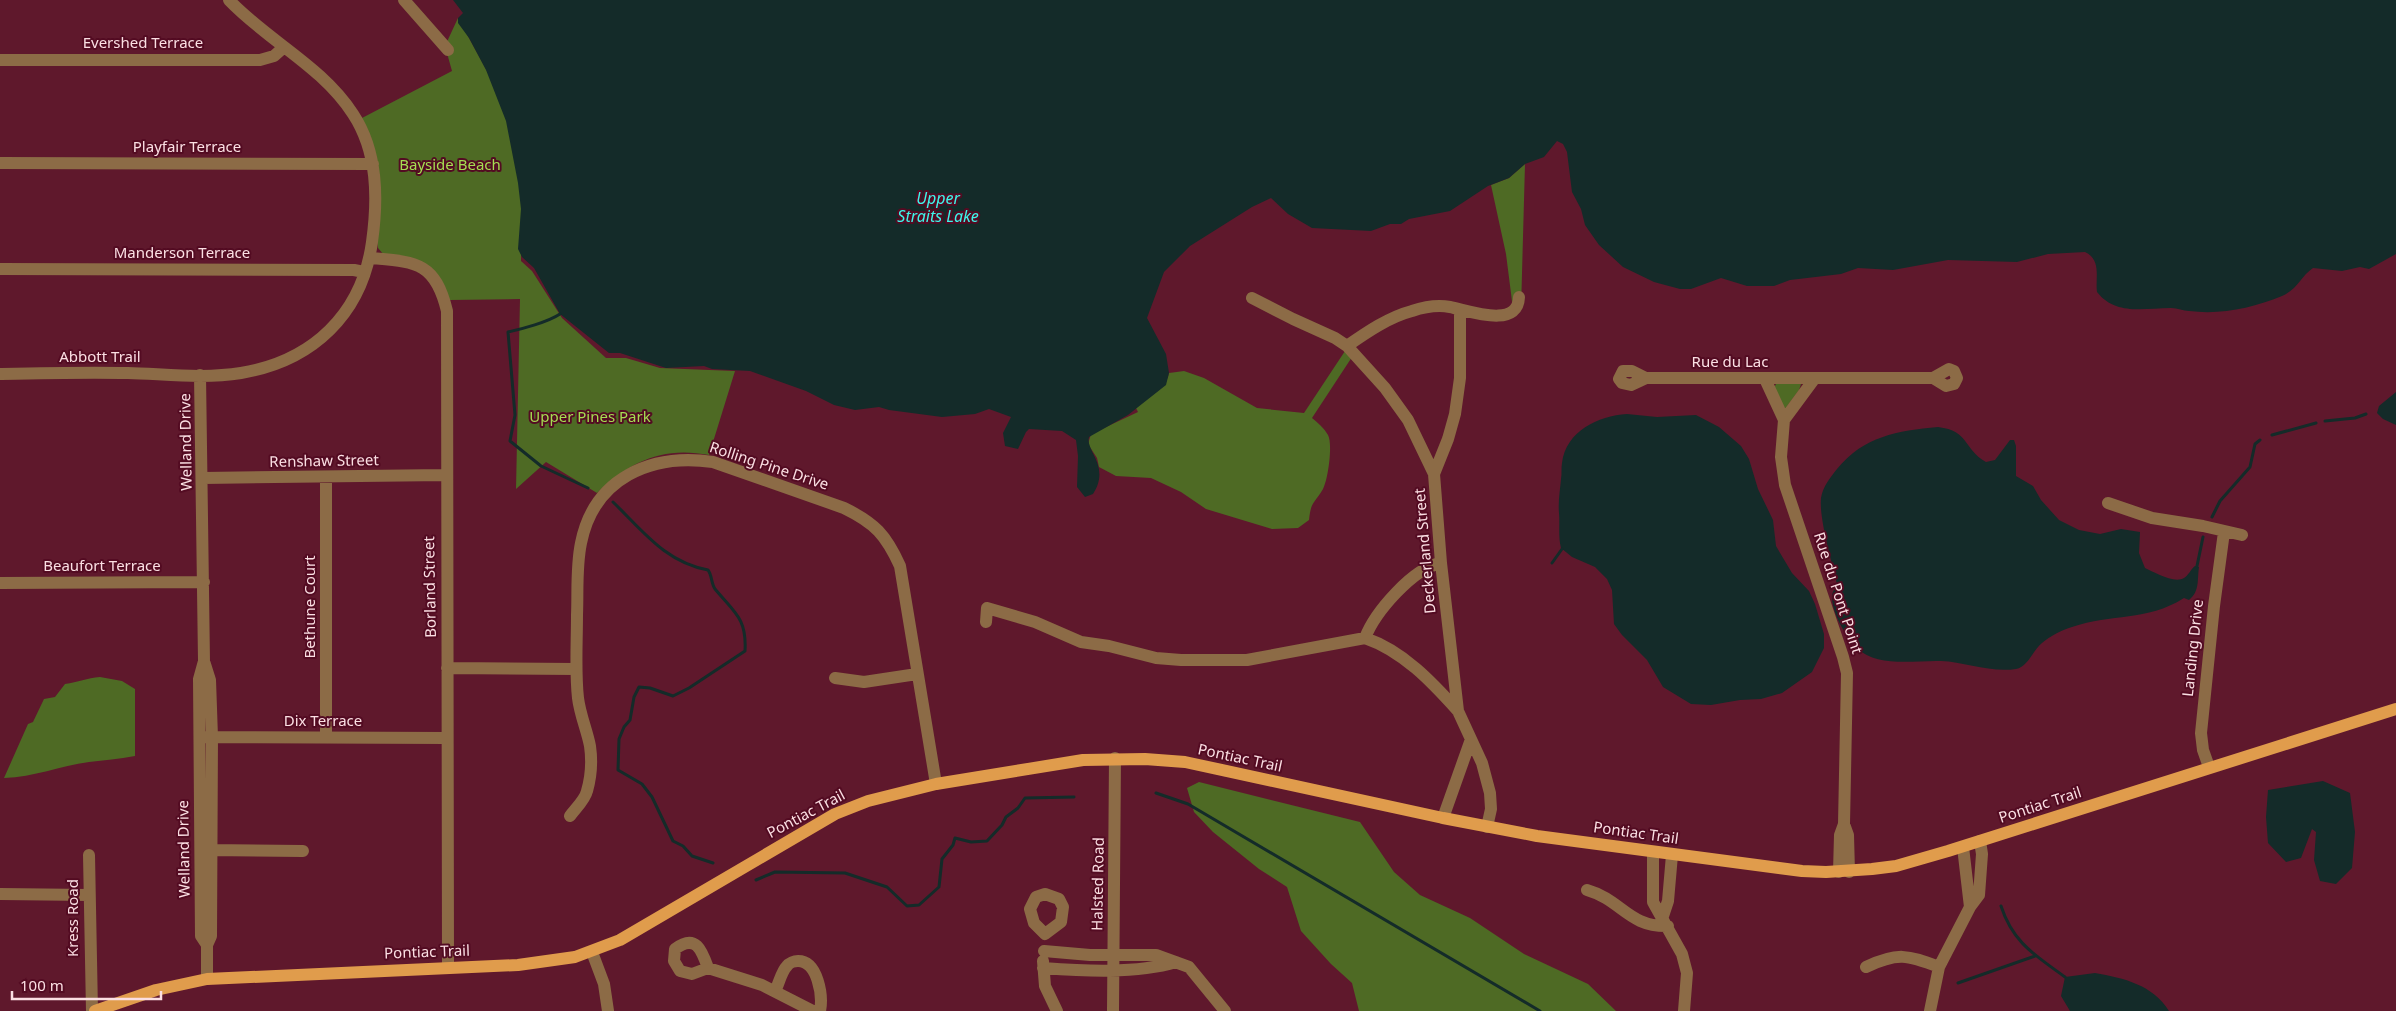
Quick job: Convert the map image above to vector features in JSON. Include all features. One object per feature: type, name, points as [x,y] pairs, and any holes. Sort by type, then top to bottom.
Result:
[{"type":"main road","name":"Pontiac Trail","points":[[93,1011],[112,1008],[156,990],[207,979],[553,962],[592,952],[637,931],[835,814],[868,802],[936,784],[1083,760],[1115,758],[1185,762],[1487,827],[1672,855],[1802,871],[1844,872],[1896,866],[1963,847],[2209,767],[2396,709]]},
{"type":"street","name":"Welland Drive","points":[[207,979],[207,945],[211,936],[198,737],[199,680],[204,661],[203,478],[200,375],[241,373],[284,360],[325,337],[343,317],[364,272],[370,258],[375,221],[373,164],[354,116],[337,92],[312,68],[283,48],[229,0]]},
{"type":"street","points":[[404,0],[448,50]]},
{"type":"street","name":"Evershed Terrace","points":[[0,60],[260,60],[274,56],[283,48]]},
{"type":"street","name":"Playfair Terrace","points":[[0,163],[373,164]]},
{"type":"street","name":"Borland Street","points":[[370,258],[410,263],[422,268],[433,276],[442,294],[448,329],[445,476],[448,967]]},
{"type":"street","name":"Manderson Terrace","points":[[0,269],[344,270],[364,272]]},
{"type":"street","points":[[1348,346],[1374,327],[1411,311],[1435,307],[1450,307],[1460,310],[1507,315],[1512,314],[1517,307],[1519,297]]},
{"type":"street","points":[[1252,298],[1348,346],[1385,388],[1408,420],[1434,474]]},
{"type":"street","name":"Deckerland Street","points":[[1460,310],[1460,378],[1455,414],[1448,439],[1434,474],[1441,563],[1458,711],[1470,742],[1482,764],[1490,793],[1491,809],[1487,827]]},
{"type":"street","name":"Abbott Trail","points":[[0,374],[200,375]]},
{"type":"street","name":"Rue du Lac","points":[[1646,378],[1933,378]]},
{"type":"street","points":[[1784,420],[1815,378]]},
{"type":"street","name":"Rue du Pont Point","points":[[1765,379],[1784,420],[1781,457],[1785,485],[1847,673],[1844,824],[1848,835],[1844,872]]},
{"type":"street","name":"Rolling Pine Drive","points":[[570,816],[587,794],[590,767],[590,746],[578,700],[576,669],[578,572],[581,543],[596,504],[608,489],[631,473],[653,463],[693,459],[713,462],[844,508],[863,517],[880,530],[892,547],[900,566],[936,784]]},
{"type":"street","name":"Renshaw Street","points":[[203,478],[445,476]]},
{"type":"street","name":"Bethune Court","points":[[326,477],[326,737]]},
{"type":"street","points":[[2108,504],[2144,517],[2203,526],[2242,535]]},
{"type":"street","name":"Landing Drive","points":[[2209,767],[2203,750],[2201,734],[2214,606],[2224,532]]},
{"type":"street","points":[[1365,638],[1377,615],[1402,588],[1423,569],[1441,563]]},
{"type":"street","name":"Beaufort Terrace","points":[[0,583],[204,582]]},
{"type":"street","points":[[986,622],[987,608],[1035,622],[1081,642],[1109,646],[1156,658],[1181,660],[1256,659],[1365,638],[1411,664],[1432,682],[1458,711]]},
{"type":"street","name":"Welland Drive","points":[[204,661],[210,680],[212,736],[206,850]]},
{"type":"street","points":[[447,668],[576,669]]},
{"type":"street","points":[[835,678],[864,682],[917,674]]},
{"type":"street","name":"Dix Terrace","points":[[198,737],[447,738]]},
{"type":"street","points":[[1443,818],[1470,742]]},
{"type":"street","name":"Halsted Road","points":[[1113,1011],[1115,758]]},
{"type":"street","points":[[1930,1011],[1939,967],[1970,907],[1980,895],[1980,841]]},
{"type":"street","points":[[1963,847],[1970,907]]},
{"type":"street","points":[[206,850],[303,852]]},
{"type":"street","points":[[1653,852],[1653,902],[1682,954],[1687,973],[1684,1011]]},
{"type":"street","name":"Kress Road","points":[[89,855],[93,1011]]},
{"type":"street","points":[[1665,921],[1672,855]]},
{"type":"street","points":[[1587,890],[1609,899],[1639,922],[1656,926],[1665,921]]},
{"type":"street","points":[[0,894],[90,895]]},
{"type":"street","points":[[1046,934],[1043,968],[1045,986],[1057,1011]]},
{"type":"street","points":[[1044,951],[1156,955],[1189,967],[1224,1011]]},
{"type":"street","points":[[592,952],[604,984],[608,1011]]},
{"type":"street","points":[[1866,968],[1896,956],[1918,959],[1939,967]]},
{"type":"street","points":[[775,992],[787,966],[792,962],[804,962],[809,965],[816,976],[820,991],[820,1011]]},
{"type":"street","points":[[1043,968],[1113,970],[1160,967],[1176,962]]},
{"type":"street","points":[[708,968],[775,992],[813,1011]]},
{"type":"green space","points":[[458,18],[492,80],[523,149],[521,261],[532,271],[562,318],[606,358],[626,358],[660,368],[735,371],[709,455],[677,453],[648,459],[622,472],[597,493],[546,462],[516,489],[520,299],[449,300],[440,280],[384,255],[378,248],[362,118],[452,71],[445,46]]},
{"type":"green space","points":[[1525,164],[1521,310],[1513,309],[1506,254],[1491,185],[1509,178]]},
{"type":"green space","points":[[1345,351],[1352,357],[1312,418],[1328,435],[1330,454],[1327,478],[1323,489],[1312,506],[1309,520],[1298,528],[1272,529],[1206,509],[1181,492],[1151,478],[1116,476],[1099,467],[1097,458],[1088,444],[1091,434],[1138,412],[1136,408],[1164,385],[1169,373],[1184,371],[1204,378],[1257,408],[1304,413]]},
{"type":"green space","points":[[1776,384],[1801,384],[1799,390],[1785,409],[1774,388]]},
{"type":"green space","points":[[100,677],[122,681],[135,689],[135,756],[78,764],[26,776],[4,778],[28,724],[33,722],[44,699],[55,697],[65,684]]},
{"type":"green space","points":[[1199,782],[1360,822],[1394,872],[1420,895],[1470,918],[1524,954],[1588,984],[1616,1011],[1359,1011],[1352,983],[1331,964],[1301,931],[1287,887],[1259,869],[1213,832],[1194,812],[1187,788]]},
{"type":"water","name":"Upper Straits Lake","points":[[453,0],[2396,0],[2396,254],[2369,269],[2360,267],[2342,271],[2313,268],[2292,290],[2282,296],[2237,310],[2213,312],[2187,311],[2176,308],[2131,309],[2113,305],[2097,292],[2096,264],[2090,255],[2085,252],[2048,254],[2017,262],[1948,260],[1893,270],[1858,268],[1841,274],[1790,280],[1774,286],[1747,286],[1721,278],[1691,289],[1680,289],[1654,282],[1623,267],[1599,245],[1585,225],[1581,209],[1572,192],[1567,152],[1563,144],[1557,141],[1544,157],[1525,164],[1509,178],[1488,186],[1450,211],[1409,219],[1401,224],[1390,224],[1371,231],[1312,228],[1288,214],[1271,198],[1252,207],[1190,246],[1164,272],[1147,318],[1166,354],[1169,373],[1166,385],[1128,415],[1089,437],[1090,448],[1099,467],[1099,475],[1098,484],[1093,494],[1085,497],[1077,487],[1078,456],[1076,440],[1062,431],[1029,429],[1018,449],[1005,446],[1003,433],[1011,417],[989,409],[975,414],[942,417],[879,407],[855,410],[834,405],[806,391],[750,371],[712,369],[704,366],[666,368],[620,353],[609,353],[560,314],[534,268],[522,257],[518,249],[521,209],[506,121],[486,70],[469,38],[458,23],[458,18],[463,13]]},
{"type":"water","points":[[2396,392],[2396,425],[2383,419],[2377,413],[2379,406]]},
{"type":"water","points":[[1627,414],[1657,417],[1696,415],[1719,427],[1741,446],[1749,459],[1758,489],[1773,520],[1776,546],[1792,573],[1809,591],[1824,634],[1824,648],[1812,672],[1782,693],[1761,699],[1740,700],[1711,705],[1691,704],[1663,687],[1647,660],[1622,635],[1614,624],[1612,590],[1607,579],[1595,567],[1572,557],[1561,548],[1559,504],[1565,452],[1570,442],[1585,427],[1605,418]]},
{"type":"water","points":[[1938,427],[1956,432],[1973,452],[1986,462],[1995,460],[2010,440],[2014,440],[2016,446],[2016,476],[2033,486],[2041,500],[2059,520],[2079,530],[2100,534],[2121,529],[2140,532],[2139,553],[2145,568],[2175,580],[2185,577],[2195,566],[2199,567],[2197,585],[2193,597],[2189,600],[2184,598],[2156,611],[2101,620],[2064,630],[2042,643],[2024,665],[2016,669],[1997,670],[1941,661],[1886,661],[1865,654],[1848,637],[1840,624],[1833,604],[1832,596],[1836,583],[1821,506],[1823,490],[1827,482],[1847,458],[1870,442],[1895,433]]},
{"type":"water","points":[[2323,781],[2350,793],[2355,832],[2352,868],[2336,884],[2320,881],[2314,860],[2316,832],[2312,829],[2301,858],[2286,862],[2268,843],[2266,817],[2268,790]]},
{"type":"water","points":[[2095,973],[2117,977],[2137,984],[2155,995],[2169,1011],[2070,1011],[2061,996],[2065,977]]},
{"type":"waterway","points":[[560,314],[542,322],[508,332],[515,415],[510,441],[541,466],[588,488]]},
{"type":"waterway","points":[[2325,421],[2355,418],[2366,414]]},
{"type":"waterway","points":[[2272,435],[2316,423]]},
{"type":"waterway","points":[[2212,517],[2220,501],[2250,467],[2255,444],[2260,440]]},
{"type":"waterway","points":[[613,502],[667,553],[693,566],[708,570],[715,589],[738,616],[744,631],[745,651],[689,688],[673,696],[650,688],[639,687],[634,697],[630,720],[624,727],[619,739],[618,770],[642,784],[652,797],[673,841],[683,846],[692,856],[713,863]]},
{"type":"waterway","points":[[2197,566],[2203,537]]},
{"type":"waterway","points":[[1552,563],[1562,549]]},
{"type":"waterway","points":[[1156,793],[1188,804],[1540,1011]]},
{"type":"waterway","points":[[756,880],[775,872],[845,873],[887,887],[907,906],[919,905],[939,887],[942,859],[953,845],[955,838],[971,842],[987,841],[1002,825],[1006,817],[1018,808],[1025,798],[1074,797]]},
{"type":"waterway","points":[[2001,906],[2012,930],[2026,947],[2065,977]]},
{"type":"waterway","points":[[1958,983],[2035,956]]},
{"type":"park label","name":"Bayside Beach","points":[[450,165]]},
{"type":"park label","name":"Upper Pines Park","points":[[590,417]]}]
